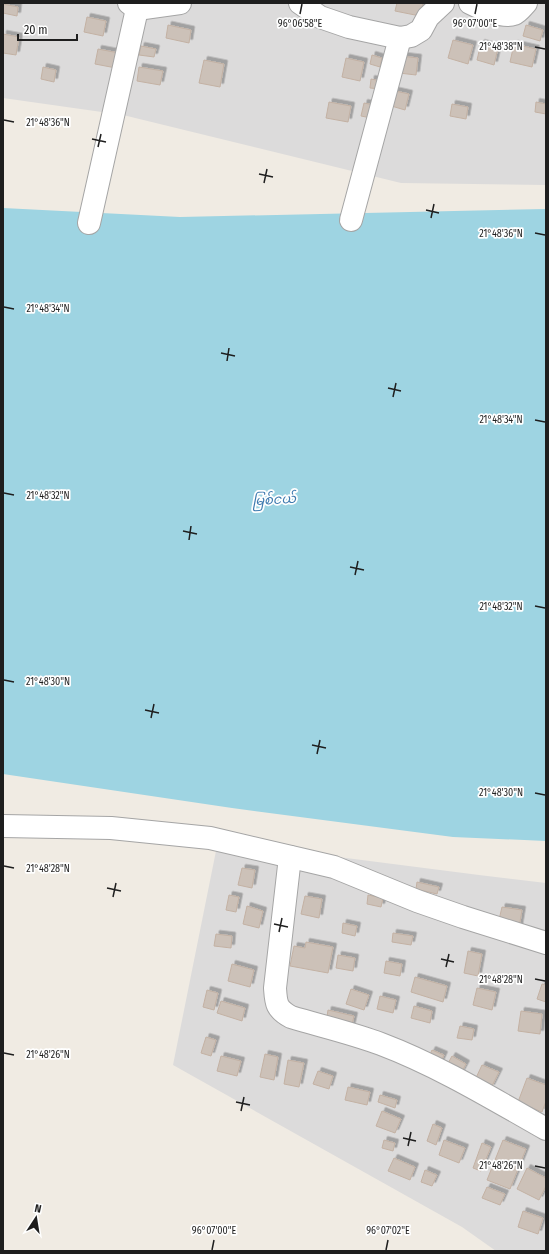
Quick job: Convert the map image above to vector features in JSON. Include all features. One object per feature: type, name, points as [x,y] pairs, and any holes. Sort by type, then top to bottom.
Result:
[{"type":"street","points":[[89,223],[133,6],[180,3]]},
{"type":"street","points":[[300,3],[320,17],[349,27],[400,38],[411,36],[421,30],[428,17],[443,3]]},
{"type":"street","points":[[470,3],[502,14],[513,14],[519,11],[526,3]]},
{"type":"street","points":[[351,220],[400,38]]},
{"type":"street","points":[[3,826],[111,828],[210,838],[334,867],[417,901],[546,943]]},
{"type":"street","points":[[290,857],[276,988],[276,1003],[282,1013],[381,1044],[426,1064],[471,1087],[546,1129]]},
{"type":"shaded area","points":[[3,3],[546,3],[546,185],[401,183],[123,115],[3,98]]},
{"type":"shaded area","points":[[219,836],[307,853],[546,883],[546,1251],[496,1251],[462,1227],[173,1065]]},
{"type":"water","name":"မြစ်ငယ်","points":[[3,208],[180,217],[546,209],[546,841],[453,837],[232,808],[3,774]]},
{"type":"building","points":[[397,3],[423,3],[420,16],[395,11]]},
{"type":"building","points":[[3,4],[18,7],[17,16],[3,13]]},
{"type":"building","points":[[87,17],[106,21],[103,36],[84,32]]},
{"type":"building","points":[[168,25],[191,30],[189,43],[166,38]]},
{"type":"building","points":[[526,25],[543,30],[540,41],[523,36]]},
{"type":"building","points":[[3,34],[19,37],[16,55],[3,53]]},
{"type":"building","points":[[453,40],[473,45],[468,64],[448,58]]},
{"type":"building","points":[[481,43],[498,48],[494,65],[477,60]]},
{"type":"building","points":[[514,44],[536,49],[532,67],[510,62]]},
{"type":"building","points":[[141,46],[156,49],[154,57],[139,55]]},
{"type":"building","points":[[98,49],[119,53],[116,68],[95,64]]},
{"type":"building","points":[[372,55],[382,58],[380,67],[370,64]]},
{"type":"building","points":[[401,56],[418,58],[416,75],[399,73]]},
{"type":"building","points":[[346,58],[364,62],[360,81],[342,77]]},
{"type":"building","points":[[204,60],[224,64],[220,87],[199,83]]},
{"type":"building","points":[[43,67],[56,70],[54,82],[41,79]]},
{"type":"building","points":[[139,67],[163,71],[160,85],[137,81]]},
{"type":"building","points":[[371,79],[382,81],[380,89],[370,88]]},
{"type":"building","points":[[391,90],[409,94],[405,110],[388,105]]},
{"type":"building","points":[[329,102],[351,106],[348,122],[326,118]]},
{"type":"building","points":[[536,102],[546,104],[546,114],[535,112]]},
{"type":"building","points":[[364,103],[379,106],[376,119],[361,116]]},
{"type":"building","points":[[452,104],[468,107],[466,119],[450,116]]},
{"type":"building","points":[[242,868],[255,870],[252,888],[238,885]]},
{"type":"building","points":[[417,882],[439,887],[437,894],[416,889]]},
{"type":"building","points":[[229,895],[239,897],[236,912],[226,910]]},
{"type":"building","points":[[368,895],[383,898],[381,907],[367,904]]},
{"type":"building","points":[[305,896],[322,899],[319,918],[301,914]]},
{"type":"building","points":[[247,906],[263,911],[259,928],[243,924]]},
{"type":"building","points":[[502,907],[522,910],[519,928],[498,924]]},
{"type":"building","points":[[343,923],[357,926],[355,936],[342,933]]},
{"type":"building","points":[[393,933],[413,936],[411,945],[392,942]]},
{"type":"building","points":[[216,934],[232,936],[231,948],[214,946]]},
{"type":"building","points":[[306,942],[333,947],[328,973],[290,966],[294,946],[305,948]]},
{"type":"building","points":[[468,951],[482,954],[478,976],[464,973]]},
{"type":"building","points":[[338,955],[355,958],[353,971],[336,968]]},
{"type":"building","points":[[386,961],[402,964],[400,976],[384,973]]},
{"type":"building","points":[[232,964],[254,970],[250,987],[228,981]]},
{"type":"building","points":[[415,977],[447,986],[443,1002],[411,992]]},
{"type":"building","points":[[542,984],[546,985],[546,1002],[537,999]]},
{"type":"building","points":[[477,988],[496,992],[492,1010],[473,1005]]},
{"type":"building","points":[[351,989],[369,995],[364,1010],[346,1004]]},
{"type":"building","points":[[207,990],[218,993],[214,1010],[203,1007]]},
{"type":"building","points":[[380,996],[396,1000],[393,1013],[377,1009]]},
{"type":"building","points":[[221,1001],[245,1008],[242,1021],[217,1013]]},
{"type":"building","points":[[414,1006],[432,1011],[430,1023],[411,1018]]},
{"type":"building","points":[[328,1010],[354,1016],[351,1029],[326,1023]]},
{"type":"building","points":[[521,1011],[542,1014],[540,1034],[518,1031]]},
{"type":"building","points":[[460,1026],[474,1029],[472,1040],[457,1038]]},
{"type":"building","points":[[206,1037],[216,1040],[211,1056],[201,1053]]},
{"type":"building","points":[[432,1050],[444,1055],[440,1064],[428,1059]]},
{"type":"building","points":[[265,1054],[278,1057],[274,1080],[260,1077]]},
{"type":"building","points":[[221,1056],[241,1061],[237,1076],[217,1071]]},
{"type":"building","points":[[452,1056],[466,1064],[459,1077],[445,1069]]},
{"type":"building","points":[[288,1060],[304,1063],[299,1087],[284,1084]]},
{"type":"building","points":[[482,1065],[499,1072],[491,1088],[475,1080]]},
{"type":"building","points":[[318,1071],[333,1076],[329,1089],[313,1084]]},
{"type":"building","points":[[527,1078],[546,1085],[546,1101],[542,1112],[518,1102]]},
{"type":"building","points":[[348,1087],[370,1092],[367,1105],[345,1100]]},
{"type":"building","points":[[380,1095],[397,1100],[395,1108],[378,1102]]},
{"type":"building","points":[[382,1111],[401,1119],[395,1133],[376,1126]]},
{"type":"building","points":[[433,1124],[442,1128],[436,1145],[427,1141]]},
{"type":"building","points":[[384,1140],[395,1143],[393,1151],[382,1148]]},
{"type":"building","points":[[444,1140],[465,1148],[459,1163],[439,1155]]},
{"type":"building","points":[[503,1140],[526,1149],[510,1189],[487,1180]]},
{"type":"building","points":[[482,1143],[491,1147],[481,1171],[473,1168]]},
{"type":"building","points":[[394,1158],[415,1167],[410,1180],[388,1171]]},
{"type":"building","points":[[527,1168],[546,1178],[546,1186],[539,1200],[517,1189]]},
{"type":"building","points":[[425,1170],[437,1175],[432,1186],[421,1182]]},
{"type":"building","points":[[487,1187],[505,1194],[500,1205],[482,1198]]},
{"type":"building","points":[[523,1211],[543,1218],[538,1234],[518,1227]]}]
